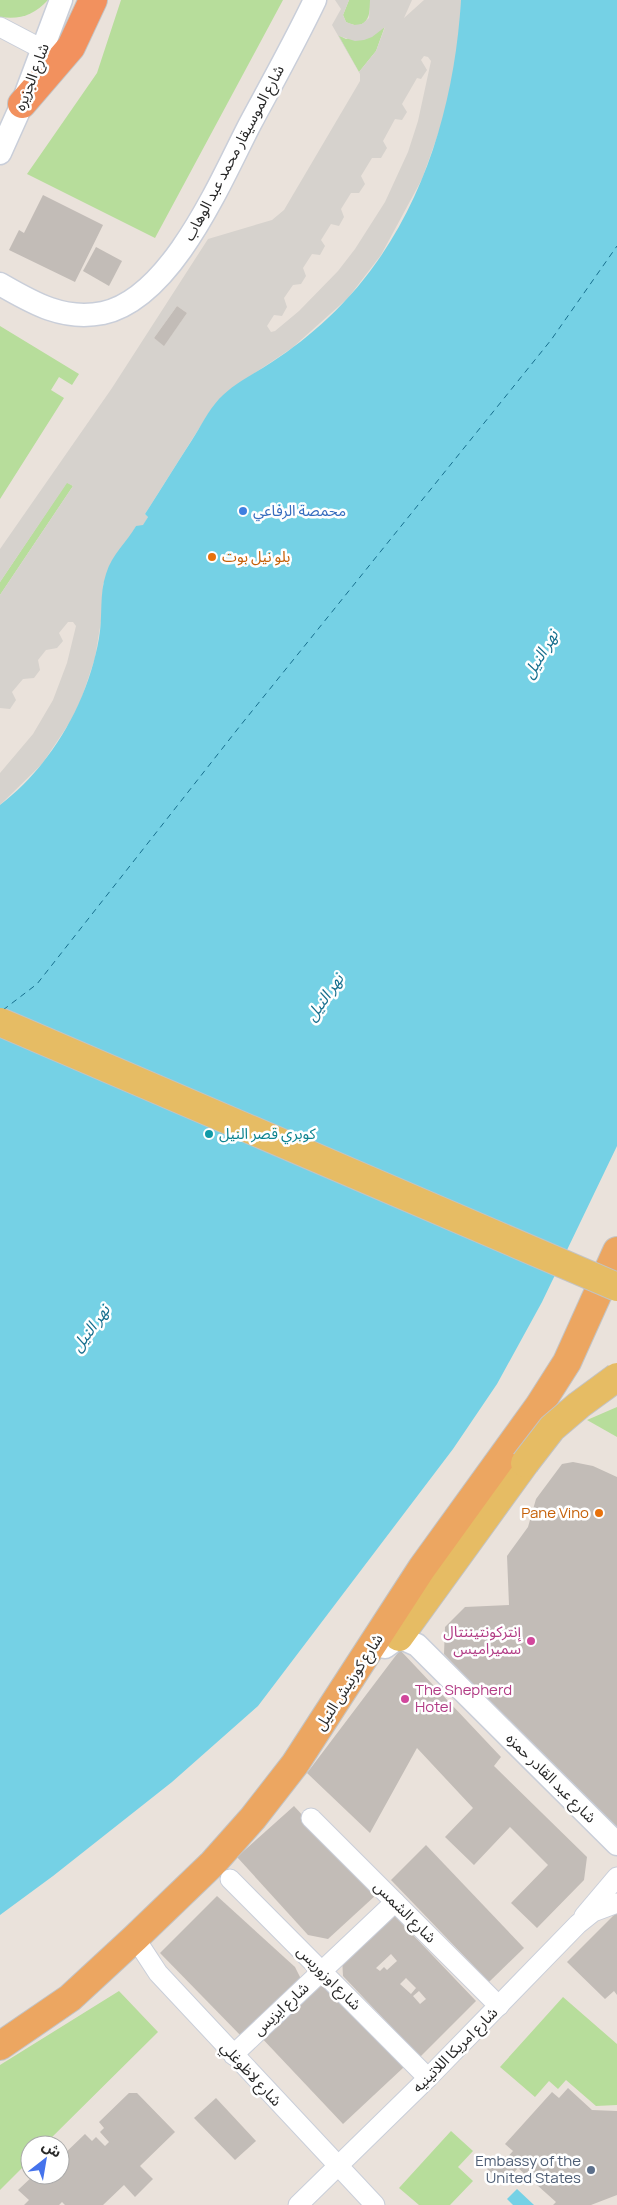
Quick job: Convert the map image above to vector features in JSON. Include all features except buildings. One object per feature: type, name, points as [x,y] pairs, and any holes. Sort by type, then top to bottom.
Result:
[{"type":"highway","points":[[22,104],[71,46],[93,0]]},
{"type":"highway","name":"شارع كورنيش النيل","points":[[0,2046],[70,1998],[135,1938],[213,1862],[253,1818],[295,1764],[422,1568],[540,1406],[567,1362],[617,1251]]},
{"type":"main road","points":[[0,1022],[617,1287]]},
{"type":"main road","points":[[0,1042],[617,1307]]},
{"type":"main road","points":[[399,1637],[552,1428],[617,1377]]},
{"type":"street","name":"شارع الجزيره","points":[[0,153],[22,104],[61,0]]},
{"type":"street","name":"شارع الموسيقار محمد عبد الوهاب","points":[[0,284],[45,308],[74,315],[104,312],[116,308],[145,290],[179,252],[197,226],[315,0]]},
{"type":"street","points":[[0,27],[42,49]]},
{"type":"street","points":[[350,1680],[389,1643],[399,1637]]},
{"type":"street","name":"شارع عبد القادر حمزه","points":[[399,1637],[417,1645],[617,1844]]},
{"type":"street","name":"شارع الشمس","points":[[311,1818],[499,2006]]},
{"type":"street","points":[[578,1924],[590,1906],[617,1877]]},
{"type":"street","name":"شارع اوزوريس","points":[[230,1879],[428,2078]]},
{"type":"street","name":"شارع ايزيس","points":[[233,2055],[395,1902]]},
{"type":"street","name":"شارع امريكا اللاتينيه","points":[[298,2205],[428,2078],[578,1924],[593,1912],[617,1903]]},
{"type":"street","name":"شارع لاظوغلي","points":[[135,1938],[158,1973],[336,2166],[375,2205]]},
{"type":"green space","points":[[0,0],[48,0],[32,13],[20,17],[7,18],[0,17]]},
{"type":"green space","points":[[121,0],[283,0],[155,238],[27,174],[97,73]]},
{"type":"green space","points":[[349,0],[370,0],[368,17],[363,24],[353,25],[346,22],[343,15]]},
{"type":"green space","points":[[385,26],[376,51],[359,72],[338,35],[346,39]]},
{"type":"green space","points":[[0,326],[79,374],[72,385],[59,377],[51,390],[64,398],[0,499]]},
{"type":"green space","points":[[67,482],[73,486],[0,595],[0,582]]},
{"type":"green space","points":[[617,1407],[617,1437],[587,1420]]},
{"type":"green space","points":[[119,1991],[158,2032],[54,2135],[20,2135],[20,2170],[0,2190],[0,2065]]},
{"type":"green space","points":[[563,1997],[617,2044],[617,2105],[596,2106],[566,2080],[558,2089],[549,2081],[535,2097],[500,2067]]},
{"type":"green space","points":[[451,2131],[473,2151],[458,2167],[473,2181],[450,2205],[419,2205],[399,2188]]},
{"type":"shaded area","points":[[335,0],[349,0],[343,15],[346,22],[354,25],[362,24],[369,18],[370,0],[412,0],[404,18],[424,0],[461,0],[459,41],[450,94],[422,179],[381,255],[348,298],[292,348],[231,389],[210,411],[145,514],[148,517],[143,526],[136,526],[103,584],[102,615],[95,658],[81,700],[70,722],[42,764],[0,805],[0,773],[33,734],[53,700],[67,663],[76,626],[73,622],[68,622],[59,633],[63,641],[57,648],[46,650],[38,660],[40,670],[34,678],[23,679],[12,692],[16,700],[10,709],[0,708],[0,595],[73,486],[67,483],[0,582],[0,549],[112,388],[208,239],[272,220],[284,210],[360,81],[360,74],[332,25],[341,9]],"holes":[[[385,27],[376,51],[359,72],[339,36],[355,41],[364,40],[372,37]],[[424,56],[428,57],[431,61],[418,121],[408,152],[385,202],[355,249],[338,271],[299,311],[275,331],[271,332],[267,326],[274,315],[282,316],[287,307],[284,298],[293,285],[301,284],[306,276],[303,268],[312,254],[320,255],[325,246],[321,240],[331,224],[339,226],[344,217],[341,209],[351,193],[359,193],[365,184],[361,176],[372,158],[381,158],[387,148],[383,141],[395,119],[402,120],[407,112],[402,104],[417,78],[421,79],[427,70],[421,60]],[[177,306],[187,313],[164,345],[154,338]]]},
{"type":"water","name":"نهر النيل","points":[[461,0],[617,0],[617,1146],[542,1302],[497,1384],[453,1449],[258,1706],[172,1782],[53,1876],[0,1915],[0,805],[36,771],[65,730],[77,708],[94,662],[100,630],[104,582],[109,567],[136,526],[143,525],[148,517],[145,514],[211,408],[231,388],[287,352],[328,318],[359,286],[385,250],[407,212],[425,172],[439,130],[450,87],[457,44]]},
{"type":"water","points":[[517,2189],[534,2205],[513,2205],[507,2199]]},
{"type":"ferry route","points":[[3,1010],[37,984],[240,726],[551,340],[617,246]]},
{"type":"place","name":"محمصة الرفاعي","points":[[243,511]]},
{"type":"place","name":"بلو نيل بوت","points":[[212,557]]},
{"type":"place","name":"كوبري قصر النيل","points":[[209,1134]]},
{"type":"place","name":"Pane Vino","points":[[599,1513]]},
{"type":"place","name":"إنتركونتيننتال سميراميس","points":[[531,1641]]},
{"type":"place","name":"The Shepherd Hotel","points":[[405,1699]]},
{"type":"place","name":"Embassy of the United States","points":[[591,2170]]}]
